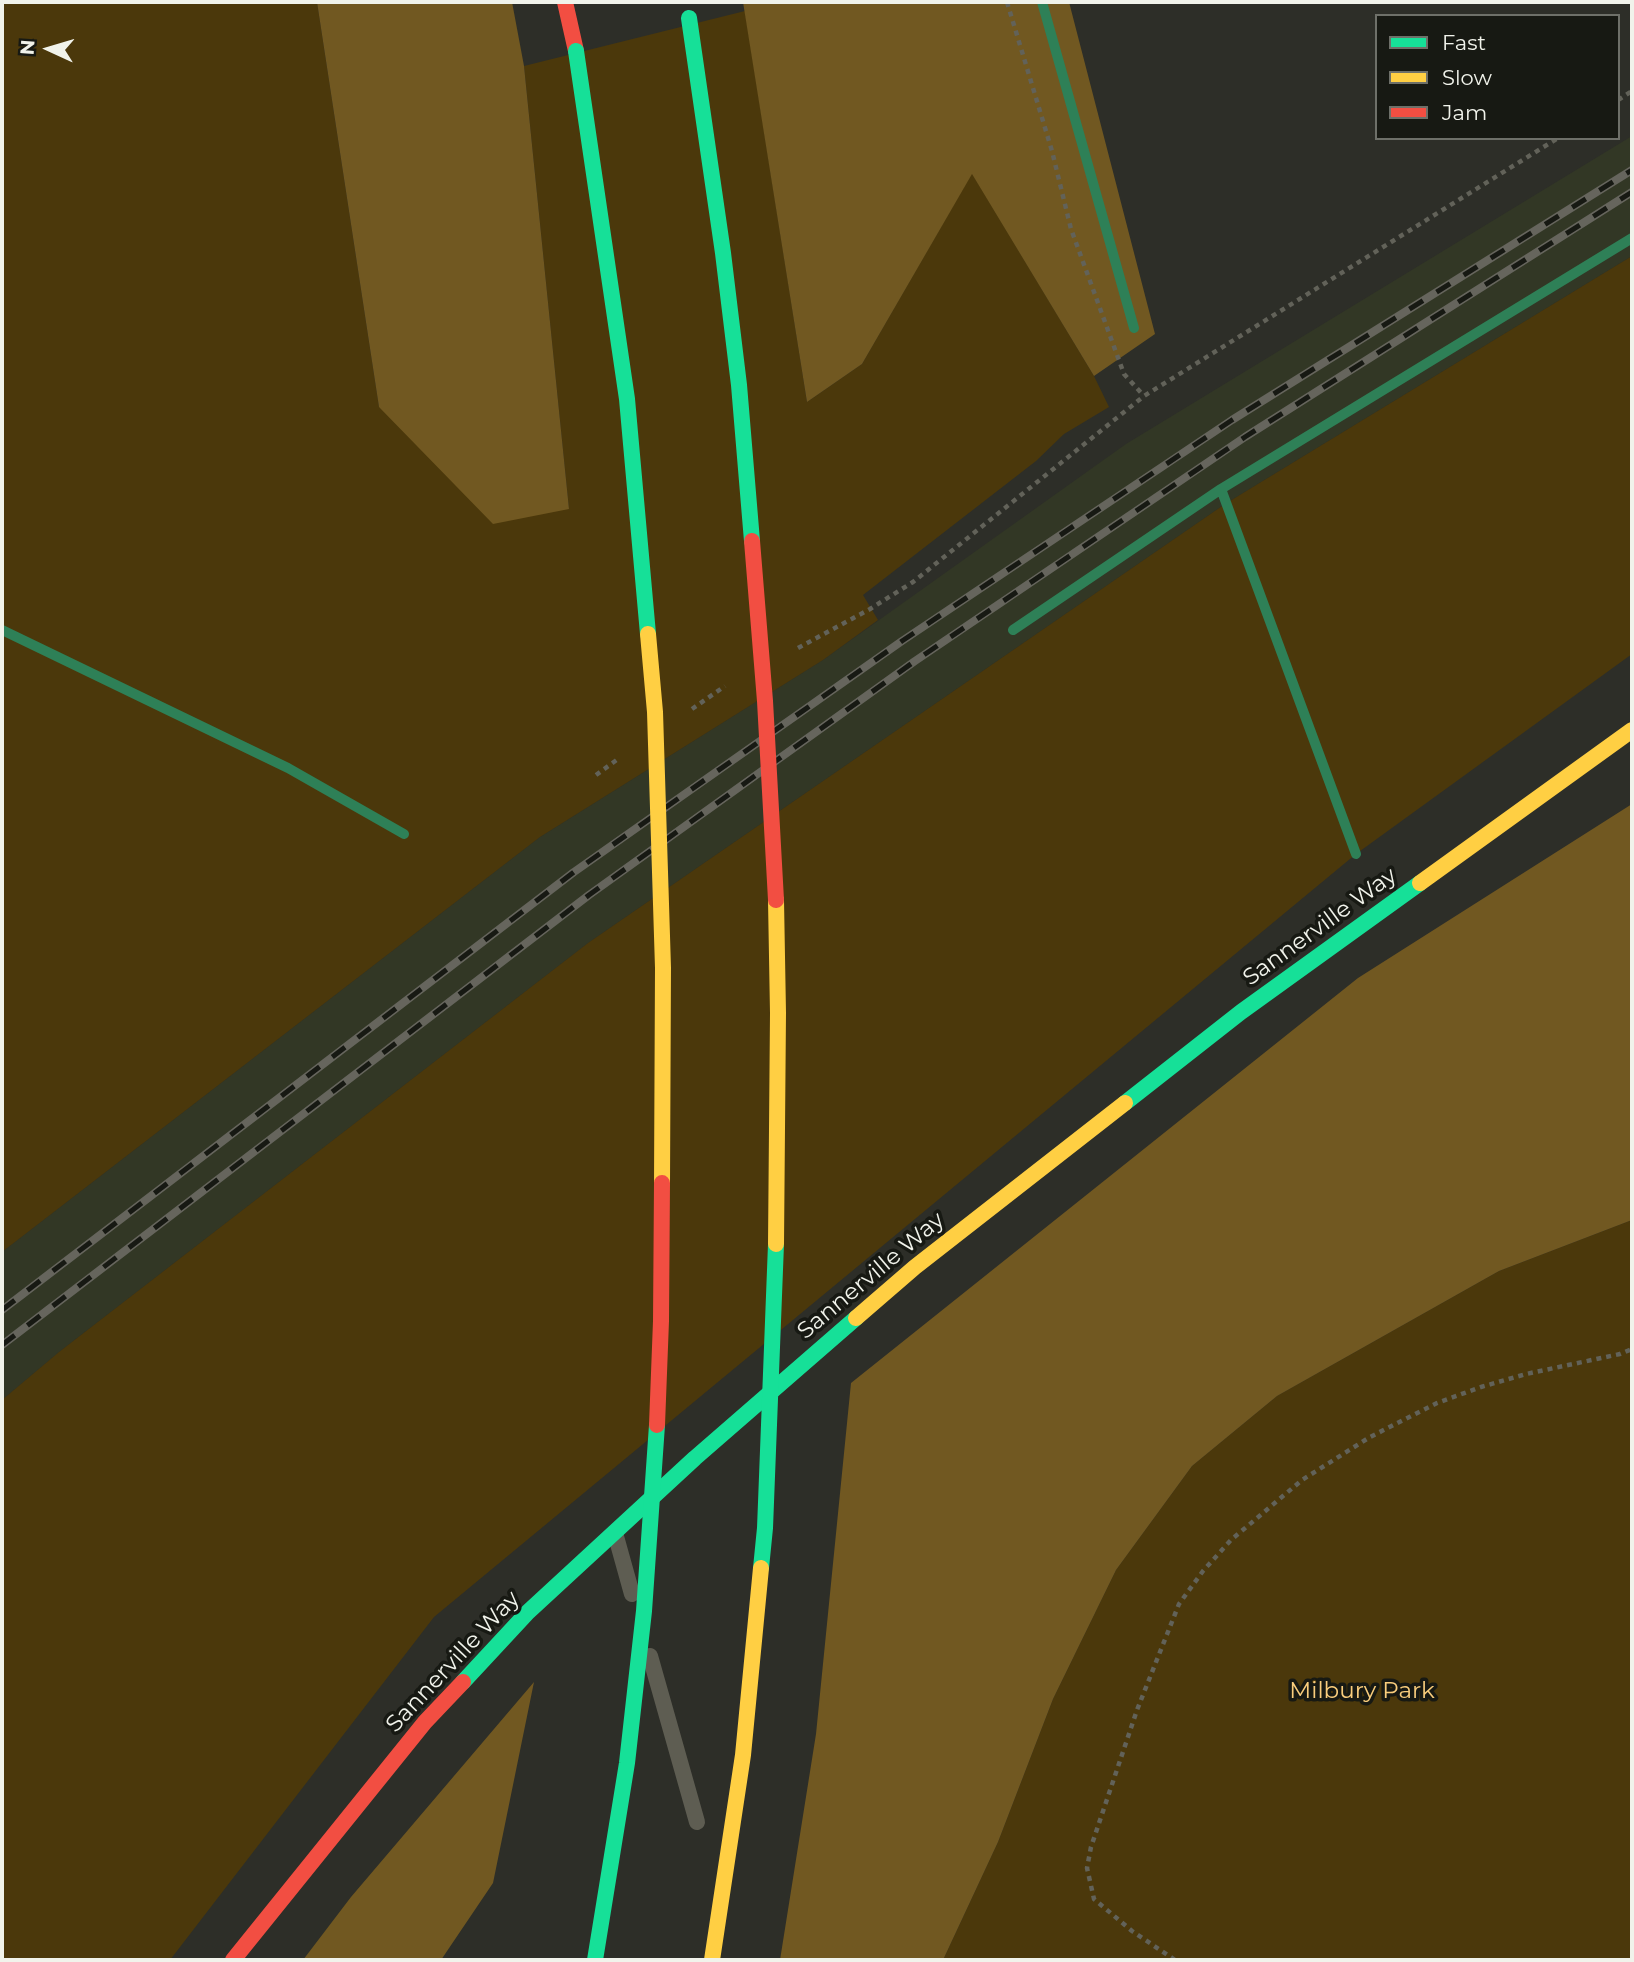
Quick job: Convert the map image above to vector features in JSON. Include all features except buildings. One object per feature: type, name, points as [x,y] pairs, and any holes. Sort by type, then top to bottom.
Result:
[{"type":"main road","points":[[565,2],[576,51],[627,399],[654,712],[663,968],[661,1321],[654,1474],[627,1763],[595,1960]]},
{"type":"main road","points":[[685,2],[722,240],[739,385],[766,714],[776,909],[779,1039],[777,1228],[765,1528],[743,1755],[712,1960]]},
{"type":"main road","name":"Sannerville Way","points":[[233,1960],[425,1722],[528,1612],[706,1449],[936,1250],[1241,1012],[1632,730]]},
{"type":"lane","points":[[615,1533],[697,1822]]},
{"type":"path","points":[[1007,2],[1052,151],[1071,229],[1124,374],[1144,396]]},
{"type":"path","points":[[796,649],[870,610],[913,582],[1144,396],[1555,140]]},
{"type":"path","points":[[691,709],[736,681]]},
{"type":"path","points":[[596,775],[628,753]]},
{"type":"path","points":[[1175,1960],[1132,1931],[1094,1899],[1087,1868],[1091,1847],[1137,1710],[1179,1604],[1203,1571],[1231,1540],[1302,1480],[1370,1437],[1437,1404],[1481,1387],[1632,1349]]},
{"type":"shaded area","points":[[317,2],[512,2],[524,66],[569,509],[493,524],[379,407]]},
{"type":"shaded area","points":[[743,2],[1069,2],[1155,334],[1094,376],[972,174],[862,364],[807,402]]},
{"type":"shaded area","points":[[1632,136],[1632,256],[1225,504],[588,943],[59,1352],[2,1400],[2,1252],[540,837],[823,660],[1126,444]]},
{"type":"shaded area","points":[[1632,804],[1632,1220],[1499,1271],[1277,1396],[1192,1466],[1116,1570],[1053,1699],[998,1842],[943,1960],[780,1960],[816,1734],[851,1383],[1358,978]]},
{"type":"shaded area","points":[[534,1682],[493,1883],[441,1960],[303,1960],[351,1897]]},
{"type":"green space","points":[[2,2],[317,2],[379,407],[569,509],[524,66],[745,11],[807,402],[862,364],[972,173],[1094,376],[1109,407],[1064,434],[1036,461],[863,595],[878,620],[823,660],[540,837],[2,1252]]},
{"type":"green space","points":[[1632,256],[1632,654],[1356,854],[434,1617],[170,1960],[2,1960],[2,1400],[59,1352],[588,943],[1225,504]]},
{"type":"green space","name":"Milbury Park","points":[[1632,1220],[1632,1960],[943,1960],[998,1842],[1053,1699],[1116,1570],[1192,1466],[1277,1396],[1499,1271]]},
{"type":"waterway","points":[[1042,2],[1134,328]]},
{"type":"waterway","points":[[1013,630],[1221,489],[1632,238]]},
{"type":"waterway","points":[[1221,489],[1356,854]]},
{"type":"waterway","points":[[2,630],[288,768],[404,834]]},
{"type":"railway","points":[[2,1310],[574,872],[902,641],[1232,420],[1632,170]]},
{"type":"railway","points":[[2,1345],[589,895],[915,661],[1245,437],[1632,192]]},
{"type":"traffic: fast","points":[[689,18],[739,385],[752,541]]},
{"type":"traffic: fast","points":[[576,51],[627,399],[648,634]]},
{"type":"traffic: fast","points":[[1125,1103],[1241,1012],[1420,883]]},
{"type":"traffic: fast","points":[[761,1568],[765,1528],[776,1244]]},
{"type":"traffic: fast","points":[[463,1682],[528,1612],[695,1458],[856,1318]]},
{"type":"traffic: fast","points":[[595,1960],[627,1763],[644,1611],[657,1425]]},
{"type":"traffic: slow","points":[[648,634],[655,712],[663,968],[662,1183]]},
{"type":"traffic: slow","points":[[1420,883],[1632,730]]},
{"type":"traffic: slow","points":[[776,900],[776,1244]]},
{"type":"traffic: slow","points":[[856,1318],[915,1267],[1125,1103]]},
{"type":"traffic: slow","points":[[712,1960],[743,1755],[761,1568]]},
{"type":"traffic: jam","points":[[565,2],[576,51]]},
{"type":"traffic: jam","points":[[752,541],[765,701],[776,900]]},
{"type":"traffic: jam","points":[[657,1425],[662,1183]]},
{"type":"traffic: jam","points":[[233,1960],[425,1722],[463,1682]]}]
